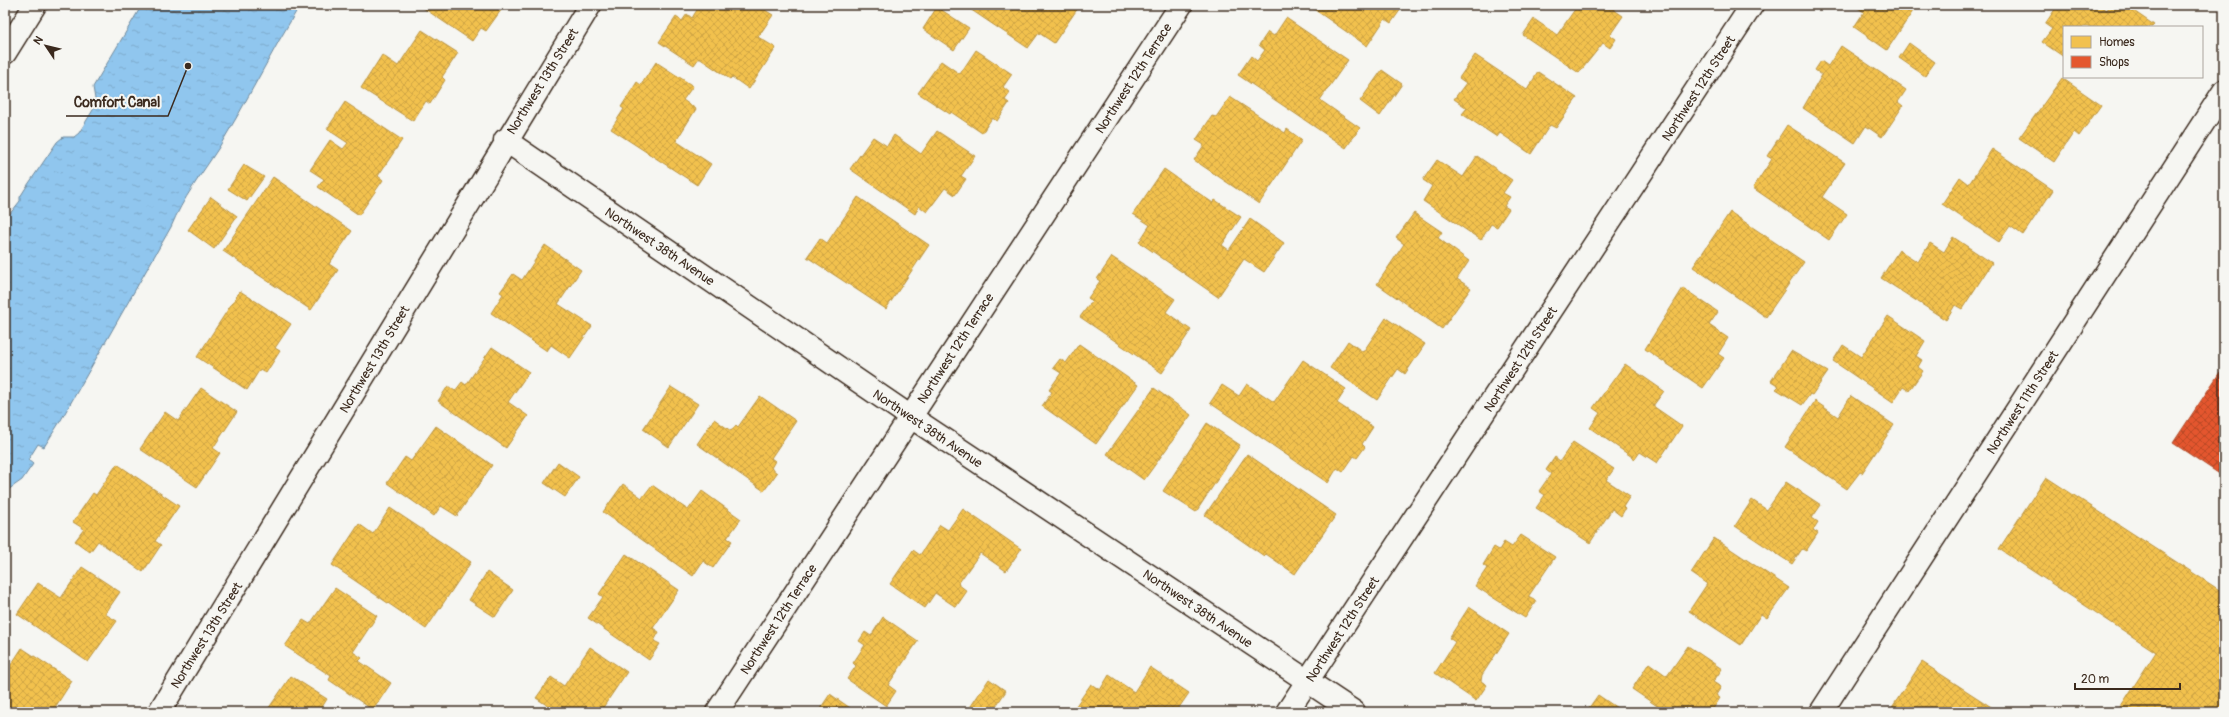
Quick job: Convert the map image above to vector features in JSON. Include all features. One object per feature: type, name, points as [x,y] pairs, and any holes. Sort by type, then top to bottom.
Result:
[{"type":"main road","points":[[5,53],[35,5]]},
{"type":"main road","name":"Northwest 13th Street","points":[[159,712],[308,469],[505,140],[590,5]]},
{"type":"main road","name":"Northwest 12th Terrace","points":[[717,712],[1181,5]]},
{"type":"main road","name":"Northwest 12th Street","points":[[1287,712],[1752,5]]},
{"type":"main road","name":"Northwest 11th Street","points":[[1821,712],[2224,91]]},
{"type":"main road","name":"Northwest 38th Avenue","points":[[505,140],[911,416],[1354,712]]},
{"type":"water","points":[[142,5],[300,5],[229,131],[181,206],[171,227],[61,420],[44,447],[38,444],[28,460],[33,464],[22,480],[5,492],[5,220],[20,201],[20,197],[25,189],[57,142],[63,137],[74,137],[79,133],[96,105],[93,87]]},
{"type":"building: Homes","points":[[419,5],[504,6],[486,31],[481,28],[472,41]]},
{"type":"building: Homes","points":[[700,5],[757,5],[773,15],[758,37],[776,48],[749,89],[732,77],[730,79],[699,58],[694,65],[659,42],[676,17],[682,21],[687,14],[692,18]]},
{"type":"building: Homes","points":[[964,5],[1080,5],[1054,43],[1039,33],[1028,48]]},
{"type":"building: Homes","points":[[1308,5],[1395,5],[1401,9],[1391,23],[1385,19],[1367,46]]},
{"type":"building: Homes","points":[[1578,5],[1607,5],[1623,16],[1610,35],[1616,39],[1610,48],[1603,43],[1579,73],[1523,35],[1534,19],[1557,35]]},
{"type":"building: Homes","points":[[1860,5],[1917,5],[1887,50],[1854,27],[1864,12],[1858,8]]},
{"type":"building: Homes","points":[[2058,5],[2099,5],[2107,10],[2110,5],[2125,5],[2154,25],[2063,26],[2063,56],[2042,42],[2052,29],[2045,24]]},
{"type":"building: Homes","points":[[937,7],[969,28],[954,50],[923,29]]},
{"type":"building: Homes","points":[[1286,18],[1348,60],[1320,100],[1360,128],[1346,148],[1238,75],[1251,56],[1257,61],[1265,50],[1259,45],[1268,32],[1274,36]]},
{"type":"building: Homes","points":[[422,30],[458,53],[442,77],[445,80],[430,104],[426,101],[413,121],[361,88],[382,55],[398,66]]},
{"type":"building: Homes","points":[[1909,43],[1935,62],[1925,76],[1899,58]]},
{"type":"building: Homes","points":[[1841,46],[1906,90],[1898,102],[1903,106],[1882,137],[1866,126],[1855,143],[1803,108],[1822,75],[1815,70],[1821,61],[1828,66]]},
{"type":"building: Homes","points":[[976,50],[1012,74],[1003,87],[1010,93],[1005,100],[1009,103],[997,121],[992,118],[982,133],[951,112],[950,114],[918,93],[941,61],[960,74]]},
{"type":"building: Homes","points":[[1475,55],[1527,90],[1538,72],[1577,98],[1556,128],[1550,125],[1531,154],[1500,133],[1497,137],[1462,114],[1467,108],[1454,99],[1466,83],[1459,78]]},
{"type":"building: Homes","points":[[656,62],[693,86],[683,100],[696,109],[676,141],[711,164],[697,185],[611,129],[624,109],[621,107],[637,82],[641,85]]},
{"type":"building: Homes","points":[[1382,70],[1402,84],[1380,116],[1360,101]]},
{"type":"building: Homes","points":[[2062,78],[2101,105],[2079,136],[2074,132],[2054,162],[2019,138]]},
{"type":"building: Homes","points":[[1230,97],[1285,133],[1287,129],[1302,140],[1259,204],[1194,160],[1204,145],[1196,140],[1212,116],[1216,117]]},
{"type":"building: Homes","points":[[345,102],[402,140],[378,176],[383,180],[359,215],[318,187],[324,179],[310,170],[330,140],[343,149],[348,143],[327,129]]},
{"type":"building: Homes","points":[[1787,125],[1845,163],[1822,197],[1847,214],[1829,240],[1753,188],[1772,159],[1767,156]]},
{"type":"building: Homes","points":[[937,131],[975,156],[961,176],[966,179],[955,195],[945,188],[927,212],[919,206],[915,214],[850,169],[873,137],[887,146],[894,135],[921,154]]},
{"type":"building: Homes","points":[[1992,149],[2053,190],[2023,235],[2010,226],[1999,242],[1942,204],[1960,177],[1969,184]]},
{"type":"building: Homes","points":[[1477,156],[1512,180],[1503,193],[1510,197],[1504,206],[1509,209],[1497,227],[1491,224],[1481,240],[1423,201],[1432,186],[1423,180],[1437,160],[1463,177]]},
{"type":"building: Homes","points":[[244,165],[264,177],[247,201],[228,189]]},
{"type":"building: Homes","points":[[1164,169],[1213,203],[1215,200],[1241,217],[1222,245],[1229,250],[1250,219],[1284,243],[1264,272],[1244,259],[1218,297],[1139,242],[1150,225],[1133,214]]},
{"type":"building: Homes","points":[[273,177],[352,231],[329,264],[338,270],[311,310],[223,251]]},
{"type":"building: Homes","points":[[211,197],[237,216],[214,249],[188,230]]},
{"type":"building: Homes","points":[[858,197],[929,245],[886,309],[807,257],[820,238],[827,243]]},
{"type":"building: Homes","points":[[1730,212],[1804,262],[1766,317],[1693,267]]},
{"type":"building: Homes","points":[[1414,213],[1442,232],[1438,238],[1469,261],[1457,279],[1471,288],[1442,329],[1377,284],[1404,244],[1396,238]]},
{"type":"building: Homes","points":[[1953,237],[1992,263],[1962,309],[1955,305],[1946,320],[1881,278],[1899,250],[1918,262],[1930,243],[1944,252]]},
{"type":"building: Homes","points":[[545,245],[581,270],[558,304],[592,326],[570,358],[551,345],[547,351],[491,313],[503,294],[500,292],[513,274],[522,280]]},
{"type":"building: Homes","points":[[1112,257],[1175,299],[1166,312],[1191,330],[1162,373],[1080,317],[1092,301],[1088,298],[1100,281],[1097,279]]},
{"type":"building: Homes","points":[[1683,288],[1718,312],[1709,325],[1728,338],[1718,354],[1724,358],[1703,388],[1645,349]]},
{"type":"building: Homes","points":[[240,291],[291,324],[275,348],[280,351],[266,373],[260,369],[247,390],[197,357]]},
{"type":"building: Homes","points":[[1888,316],[1925,341],[1916,356],[1922,360],[1918,367],[1923,371],[1909,391],[1903,387],[1893,402],[1833,361],[1843,345],[1861,357]]},
{"type":"building: Homes","points":[[1386,318],[1425,344],[1405,374],[1398,369],[1377,400],[1330,368],[1348,341],[1363,352]]},
{"type":"building: Homes","points":[[1079,344],[1138,385],[1096,444],[1042,406],[1052,392],[1049,390],[1061,373],[1053,368],[1060,359],[1066,363]]},
{"type":"building: Homes","points":[[492,347],[529,372],[508,402],[528,416],[506,448],[438,401],[448,386],[455,391],[462,382],[466,385]]},
{"type":"building: Homes","points":[[1791,351],[1828,372],[1812,395],[1810,394],[1802,405],[1776,389],[1779,386],[1771,381]]},
{"type":"building: Homes","points":[[1303,360],[1346,389],[1337,403],[1373,427],[1362,444],[1365,447],[1357,458],[1354,456],[1343,472],[1337,468],[1328,483],[1210,403],[1222,385],[1239,396],[1247,384],[1274,402]]},
{"type":"building: Homes","points":[[1625,364],[1664,391],[1653,406],[1682,426],[1657,463],[1640,452],[1635,459],[1590,428],[1600,413],[1593,408]]},
{"type":"building: Homes","points":[[671,387],[698,404],[669,447],[643,429]]},
{"type":"building: Homes","points":[[201,388],[237,412],[213,448],[220,453],[197,487],[140,449],[165,412],[178,421]]},
{"type":"building: Homes","points":[[1154,388],[1191,415],[1144,480],[1107,454]]},
{"type":"building: Homes","points":[[760,396],[796,421],[771,458],[775,461],[771,468],[777,473],[764,491],[697,444],[714,419],[731,431],[736,425],[738,427]]},
{"type":"building: Homes","points":[[1851,396],[1894,425],[1862,473],[1860,472],[1847,489],[1785,447],[1815,401],[1838,417]]},
{"type":"building: Homes","points":[[1207,423],[1240,445],[1196,512],[1163,491]]},
{"type":"building: Homes","points":[[436,426],[492,465],[457,516],[441,506],[434,516],[387,483],[405,457],[411,461]]},
{"type":"building: Homes","points":[[1573,442],[1614,469],[1606,480],[1630,496],[1623,507],[1625,509],[1621,516],[1612,509],[1590,543],[1536,508],[1545,495],[1539,491],[1551,474],[1546,470],[1555,457],[1560,461]]},
{"type":"building: Homes","points":[[1247,454],[1336,515],[1295,574],[1266,554],[1264,556],[1205,515]]},
{"type":"building: Homes","points":[[558,462],[579,477],[565,497],[544,483]]},
{"type":"building: Homes","points":[[117,464],[179,506],[155,541],[161,545],[143,572],[98,541],[90,552],[75,541],[84,529],[73,522],[93,493],[96,495]]},
{"type":"building: Homes","points":[[2046,477],[2224,593],[2224,712],[2117,712],[2156,652],[1999,549]]},
{"type":"building: Homes","points":[[1786,482],[1821,505],[1812,518],[1818,522],[1813,530],[1818,533],[1806,551],[1802,549],[1792,564],[1735,526],[1752,500],[1767,510]]},
{"type":"building: Homes","points":[[623,484],[642,498],[652,485],[688,510],[702,491],[741,519],[727,538],[732,541],[713,568],[703,561],[693,576],[603,512]]},
{"type":"building: Homes","points":[[390,508],[471,562],[426,629],[332,565],[359,524],[373,534]]},
{"type":"building: Homes","points":[[963,509],[1021,549],[1006,571],[980,553],[958,584],[967,591],[956,607],[935,593],[925,608],[890,584],[913,550],[920,555],[940,525],[948,530]]},
{"type":"building: Homes","points":[[1521,535],[1555,557],[1528,597],[1536,601],[1525,618],[1475,586],[1487,568],[1483,565],[1494,547],[1499,550],[1504,542],[1512,547]]},
{"type":"building: Homes","points":[[1714,538],[1789,588],[1767,618],[1761,614],[1741,645],[1689,611],[1707,584],[1691,573]]},
{"type":"building: Homes","points":[[626,554],[679,590],[653,628],[659,632],[654,641],[660,644],[649,660],[588,618],[603,597],[599,594]]},
{"type":"building: Homes","points":[[82,567],[120,592],[105,614],[117,621],[88,662],[17,614],[38,583],[61,598]]},
{"type":"building: Homes","points":[[487,572],[513,590],[495,617],[469,600]]},
{"type":"building: Homes","points":[[335,588],[377,616],[353,652],[362,658],[359,661],[391,683],[373,710],[329,680],[331,676],[285,646],[303,620],[310,624]]},
{"type":"building: Homes","points":[[1469,607],[1509,634],[1482,675],[1481,681],[1487,685],[1476,701],[1435,673],[1455,642],[1449,638]]},
{"type":"building: Homes","points":[[883,617],[918,641],[888,685],[896,691],[886,706],[847,679],[856,666],[853,663],[865,645],[859,641],[865,632],[871,636]]},
{"type":"building: Homes","points":[[1688,646],[1722,669],[1713,682],[1721,687],[1716,695],[1720,698],[1711,712],[1666,712],[1632,689],[1649,663],[1667,676]]},
{"type":"building: Homes","points":[[590,647],[627,672],[602,709],[605,712],[557,712],[536,698],[551,677],[564,686]]},
{"type":"building: Homes","points":[[22,648],[72,681],[52,712],[5,712],[5,674]]},
{"type":"building: Homes","points":[[1922,662],[1999,712],[1889,712]]},
{"type":"building: Homes","points":[[1150,667],[1189,693],[1176,712],[1077,712],[1073,710],[1091,684],[1100,690],[1109,675],[1134,692]]},
{"type":"building: Homes","points":[[291,676],[327,699],[319,712],[266,712]]},
{"type":"building: Homes","points":[[989,679],[1006,691],[992,712],[967,712]]},
{"type":"building: Homes","points":[[830,694],[856,712],[818,712]]},
{"type":"building: Homes","points":[[1598,695],[1623,712],[1586,712]]},
{"type":"building: Shops","points":[[2224,366],[2224,477],[2173,443]]},
{"type":"place","name":"Comfort Canal","points":[[188,66]]}]
